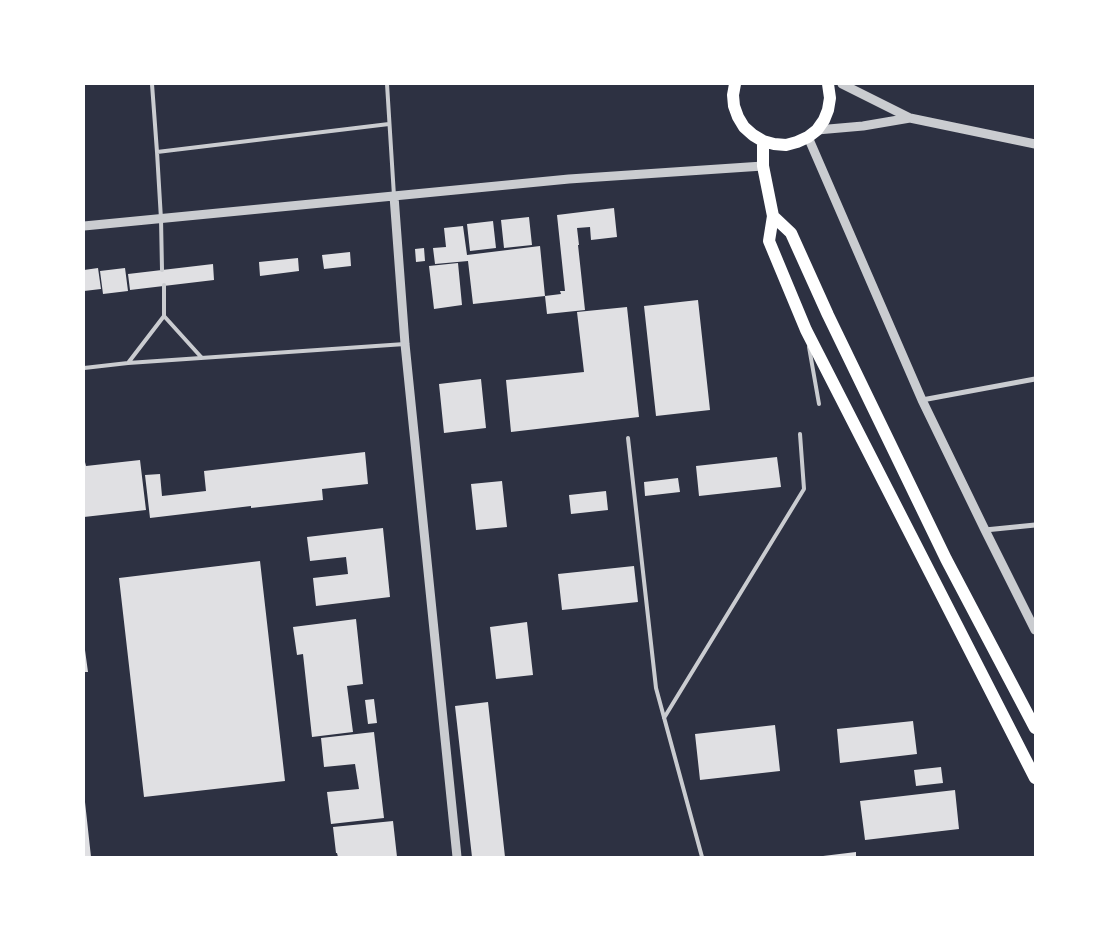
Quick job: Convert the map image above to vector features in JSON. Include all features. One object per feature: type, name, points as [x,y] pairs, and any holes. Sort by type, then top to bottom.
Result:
[{"type":"main road","points":[[735,84],[734,106],[744,127],[763,141],[786,145],[797,142],[812,133],[824,120],[830,98],[828,84]]},
{"type":"main road","points":[[763,141],[763,166],[773,216],[769,241],[806,330],[1035,778]]},
{"type":"main road","points":[[773,216],[790,233],[946,559],[1035,728]]},
{"type":"street","points":[[842,84],[910,118],[1035,144]]},
{"type":"street","points":[[910,118],[812,133],[922,400],[1035,630]]},
{"type":"street","points":[[84,226],[569,179],[763,166]]},
{"type":"street","points":[[394,196],[405,344],[457,857]]},
{"type":"street","points":[[922,400],[1035,379]]},
{"type":"street","points":[[985,530],[1035,525]]},
{"type":"lane","points":[[152,84],[161,219],[162,270]]},
{"type":"lane","points":[[387,84],[394,196]]},
{"type":"lane","points":[[157,152],[389,124]]},
{"type":"lane","points":[[128,363],[164,316],[164,285]]},
{"type":"lane","points":[[164,316],[202,358]]},
{"type":"lane","points":[[806,330],[819,404]]},
{"type":"lane","points":[[84,368],[128,363],[405,344]]},
{"type":"lane","points":[[664,718],[804,489],[800,434]]},
{"type":"lane","points":[[628,438],[656,688],[702,857]]},
{"type":"building","points":[[614,208],[617,237],[591,240],[590,227],[577,228],[585,310],[547,314],[545,296],[561,294],[560,291],[565,291],[557,215]]},
{"type":"building","points":[[529,217],[532,245],[504,248],[501,220]]},
{"type":"building","points":[[493,221],[496,248],[470,251],[467,224]]},
{"type":"building","points":[[463,226],[467,255],[540,246],[545,296],[473,304],[468,261],[435,264],[433,248],[446,247],[444,228]]},
{"type":"building","points":[[424,248],[425,261],[416,262],[415,249]]},
{"type":"building","points":[[350,252],[351,266],[324,269],[322,255]]},
{"type":"building","points":[[298,258],[299,271],[260,276],[259,262]]},
{"type":"building","points":[[458,263],[462,305],[434,309],[429,266]]},
{"type":"building","points":[[213,264],[214,280],[130,290],[128,274]]},
{"type":"building","points":[[98,268],[101,289],[84,291],[84,270]]},
{"type":"building","points":[[125,268],[128,291],[103,294],[100,271]]},
{"type":"building","points":[[698,300],[710,410],[656,416],[644,306]]},
{"type":"building","points":[[627,307],[639,417],[511,432],[506,380],[584,372],[577,312]]},
{"type":"building","points":[[481,379],[486,428],[444,433],[439,384]]},
{"type":"building","points":[[365,452],[368,484],[322,489],[323,500],[150,518],[145,475],[160,474],[162,496],[206,491],[204,471]]},
{"type":"building","points":[[777,457],[781,487],[699,496],[696,466]]},
{"type":"building","points":[[140,460],[146,510],[84,517],[84,462],[86,466]]},
{"type":"building","points":[[678,478],[680,492],[645,496],[644,482]]},
{"type":"building","points":[[502,481],[507,527],[476,530],[471,484]]},
{"type":"building","points":[[606,491],[608,510],[571,514],[569,495]]},
{"type":"building","points":[[383,528],[390,597],[316,606],[313,578],[348,574],[346,557],[310,561],[307,537]]},
{"type":"building","points":[[260,561],[285,781],[144,797],[119,578]]},
{"type":"building","points":[[634,566],[638,602],[562,610],[558,574]]},
{"type":"building","points":[[356,619],[363,684],[347,686],[353,732],[312,737],[303,654],[297,655],[293,627]]},
{"type":"building","points":[[527,622],[533,675],[496,679],[490,627]]},
{"type":"building","points":[[85,650],[88,672],[84,672]]},
{"type":"building","points":[[374,699],[377,723],[368,724],[365,700]]},
{"type":"building","points":[[488,702],[505,857],[472,857],[455,706]]},
{"type":"building","points":[[913,721],[917,754],[840,763],[837,729]]},
{"type":"building","points":[[775,725],[780,771],[700,780],[695,734]]},
{"type":"building","points":[[374,732],[384,818],[331,824],[327,792],[359,789],[355,764],[324,767],[321,738]]},
{"type":"building","points":[[941,767],[943,783],[916,786],[914,770]]},
{"type":"building","points":[[955,790],[959,829],[865,840],[860,801]]},
{"type":"building","points":[[85,802],[91,857],[84,857]]},
{"type":"building","points":[[393,821],[397,857],[338,857],[333,827]]},
{"type":"building","points":[[856,852],[856,857],[823,857],[823,856]]}]
